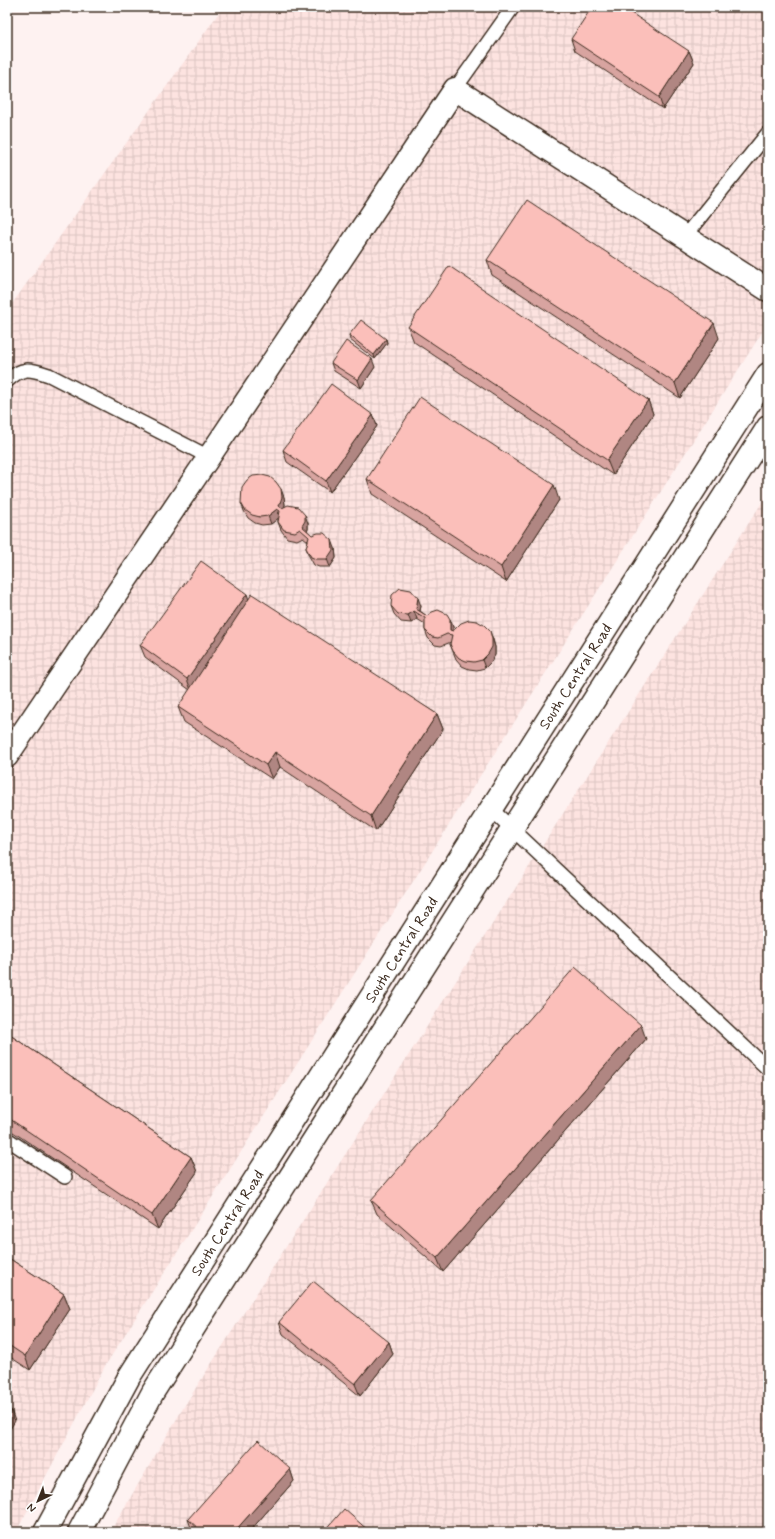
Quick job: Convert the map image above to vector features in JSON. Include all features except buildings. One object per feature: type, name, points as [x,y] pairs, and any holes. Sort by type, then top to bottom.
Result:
[{"type":"street","points":[[7,756],[455,89],[768,290]]},
{"type":"street","name":"South Central Road","points":[[45,1532],[129,1377],[768,374]]},
{"type":"street","name":"South Central Road","points":[[79,1532],[153,1392],[768,427]]},
{"type":"lane","points":[[455,89],[513,7]]},
{"type":"lane","points":[[685,236],[768,133]]},
{"type":"lane","points":[[7,381],[15,372],[30,369],[49,375],[209,457]]},
{"type":"lane","points":[[491,809],[768,1069]]},
{"type":"lane","points":[[7,1139],[65,1177]]},
{"type":"shaded area","points":[[223,7],[768,7],[768,323],[105,1366],[16,1532],[7,1532],[7,311]]},
{"type":"shaded area","points":[[768,493],[768,1532],[110,1532],[185,1405]]}]
